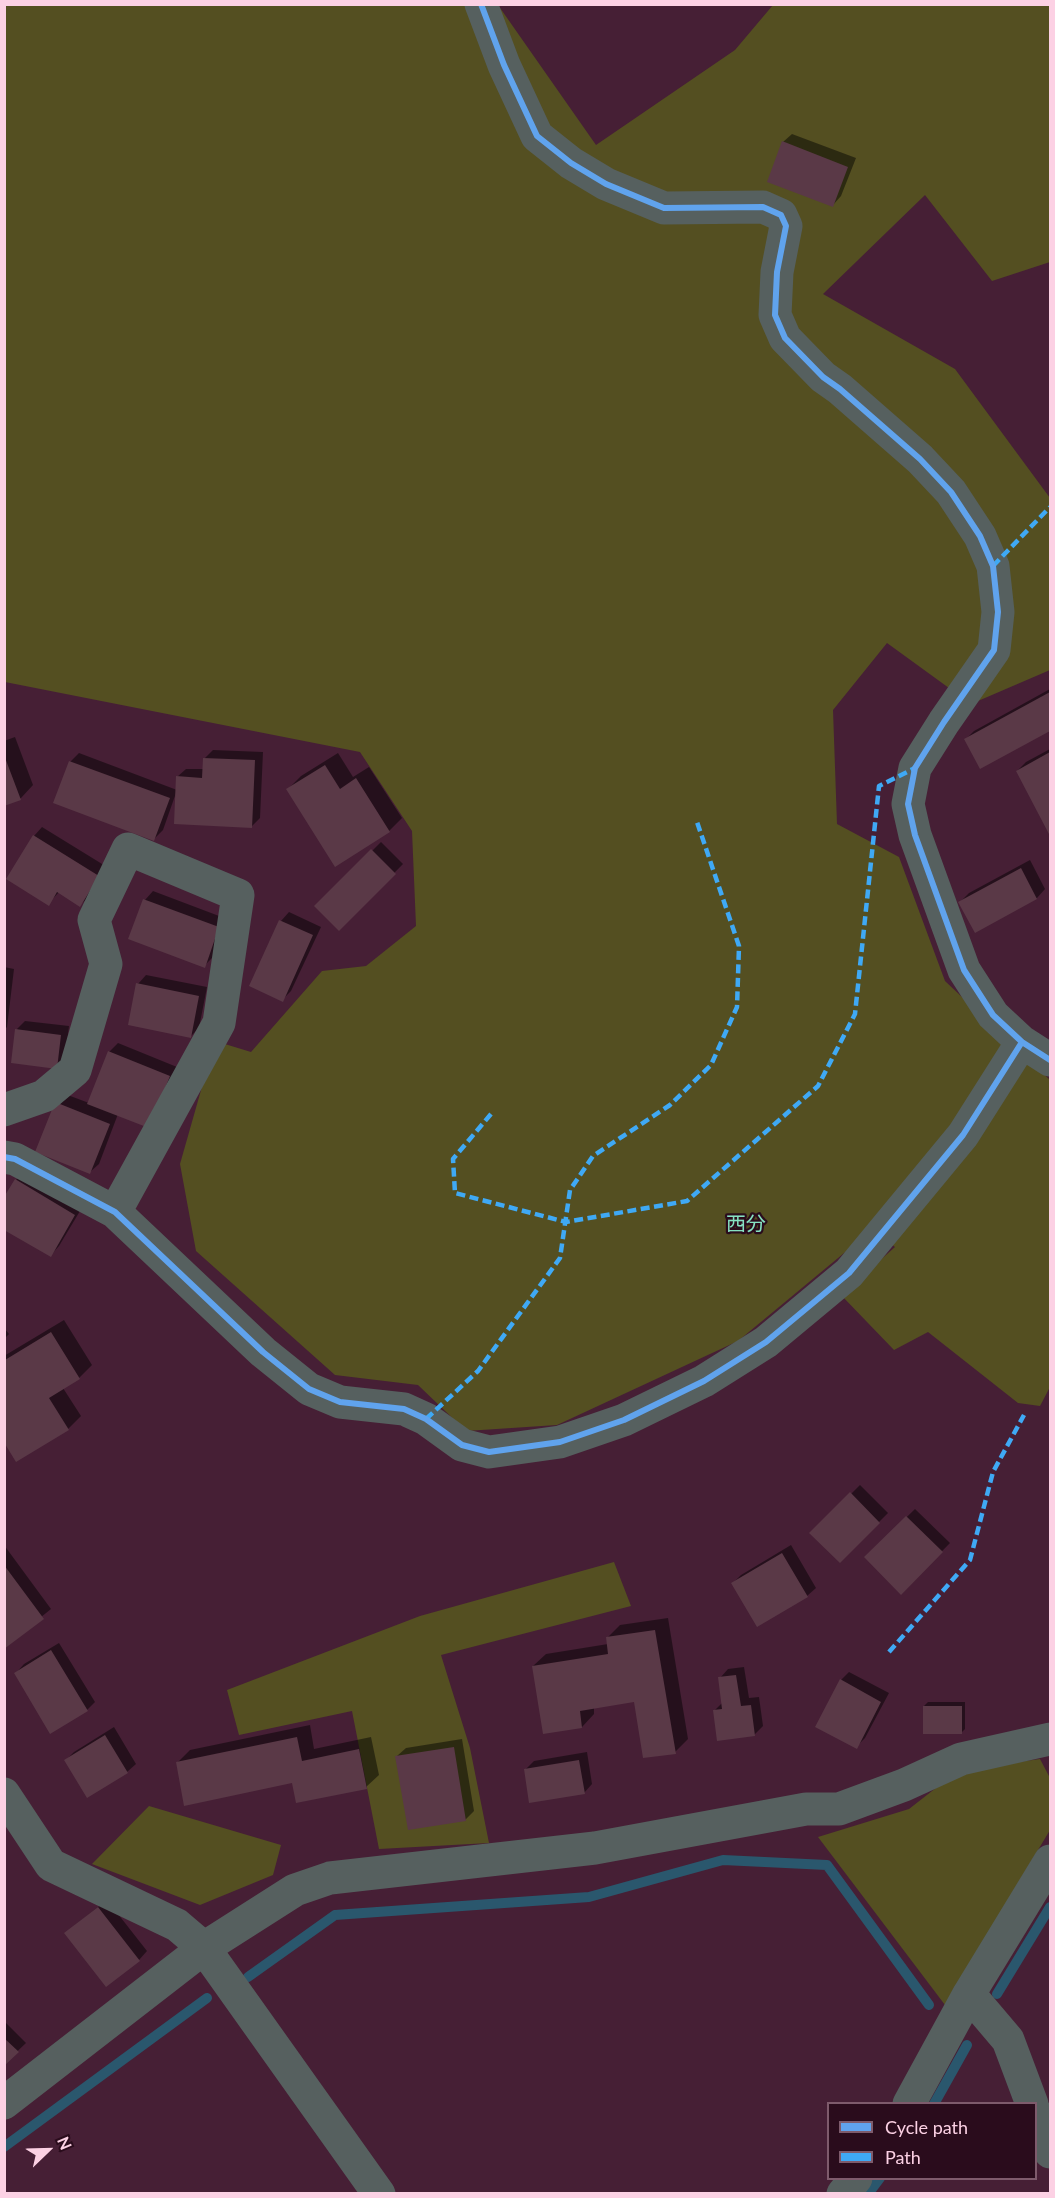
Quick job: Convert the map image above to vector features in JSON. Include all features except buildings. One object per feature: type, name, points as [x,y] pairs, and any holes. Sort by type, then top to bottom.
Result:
[{"type":"street","points":[[481,4],[504,65],[537,136],[571,163],[606,184],[664,208],[763,207],[781,215],[786,226],[777,272],[775,315],[785,338],[823,377],[840,389],[920,459],[951,492],[980,536],[993,566],[998,612],[994,650],[915,768],[908,804],[915,835],[964,970],[993,1016],[1022,1042],[1050,1060]]},
{"type":"street","points":[[4,1110],[44,1096],[75,1070],[106,964],[94,920],[128,849],[238,896],[219,1023],[114,1212]]},
{"type":"street","points":[[4,1157],[15,1159],[114,1212],[263,1352],[309,1389],[340,1402],[404,1409],[426,1419],[462,1445],[489,1452],[560,1442],[624,1420],[704,1381],[766,1342],[849,1273],[963,1135],[1022,1042]]},
{"type":"street","points":[[4,2103],[204,1948],[295,1890],[330,1878],[595,1848],[806,1809],[839,1809],[904,1785],[961,1759],[1050,1739]]},
{"type":"street","points":[[4,1794],[51,1865],[177,1925],[204,1948],[379,2193]]},
{"type":"street","points":[[910,2102],[969,1994],[1050,1861]]},
{"type":"street","points":[[969,1994],[1008,2040],[1032,2102]]},
{"type":"street","points":[[1037,2118],[1050,2152]]},
{"type":"street","points":[[843,2193],[854,2180]]},
{"type":"shaded area","points":[[4,5],[498,5],[596,145],[735,50],[773,5],[1050,5],[1050,262],[992,281],[925,195],[823,294],[955,369],[1050,498],[1050,670],[971,704],[887,643],[833,710],[837,824],[899,857],[945,981],[1050,1080],[1050,1387],[1040,1406],[1018,1403],[928,1332],[894,1350],[841,1295],[895,1247],[873,1229],[738,1341],[557,1425],[466,1431],[418,1385],[335,1375],[196,1251],[180,1164],[215,1041],[251,1052],[322,971],[366,966],[416,926],[412,831],[360,752],[5,682]]},
{"type":"shaded area","points":[[614,1562],[631,1606],[441,1655],[470,1748],[489,1843],[379,1849],[352,1711],[239,1735],[227,1690],[420,1616]]},
{"type":"shaded area","points":[[1040,1759],[1050,1778],[1050,1830],[945,2005],[818,1837],[909,1809],[959,1770]]},
{"type":"shaded area","points":[[149,1806],[281,1845],[273,1875],[200,1905],[92,1864]]},
{"type":"waterway","points":[[248,1977],[335,1915],[589,1897],[723,1860],[827,1865],[929,2005]]},
{"type":"waterway","points":[[997,1994],[1050,1907]]},
{"type":"waterway","points":[[4,2147],[207,1998]]},
{"type":"waterway","points":[[935,2102],[967,2045]]},
{"type":"waterway","points":[[868,2194],[878,2180]]},
{"type":"marked path","points":[[993,566],[1050,507]]},
{"type":"marked path","points":[[491,1114],[453,1159],[455,1193],[566,1222],[687,1201],[818,1086],[855,1014],[879,786],[915,768]]},
{"type":"marked path","points":[[426,1419],[478,1371],[560,1258],[570,1190],[593,1156],[670,1105],[711,1065],[737,1007],[739,946],[697,822]]},
{"type":"marked path","points":[[889,1652],[970,1560],[993,1472],[1024,1415]]},
{"type":"cycle path","points":[[481,4],[504,65],[537,136],[571,163],[606,184],[664,208],[763,207],[781,215],[786,226],[777,272],[775,315],[785,338],[823,377],[840,389],[920,459],[951,492],[980,536],[993,566],[998,612],[994,650],[915,768],[908,804],[915,835],[964,970],[993,1015],[1022,1042],[1050,1060]]},
{"type":"cycle path","points":[[4,1157],[15,1159],[115,1212],[263,1352],[309,1389],[340,1402],[404,1409],[426,1419],[462,1445],[489,1452],[560,1442],[624,1420],[704,1381],[766,1342],[849,1273],[963,1135],[1022,1042]]},
{"type":"district","name":"西分","points":[[746,1225]]}]
